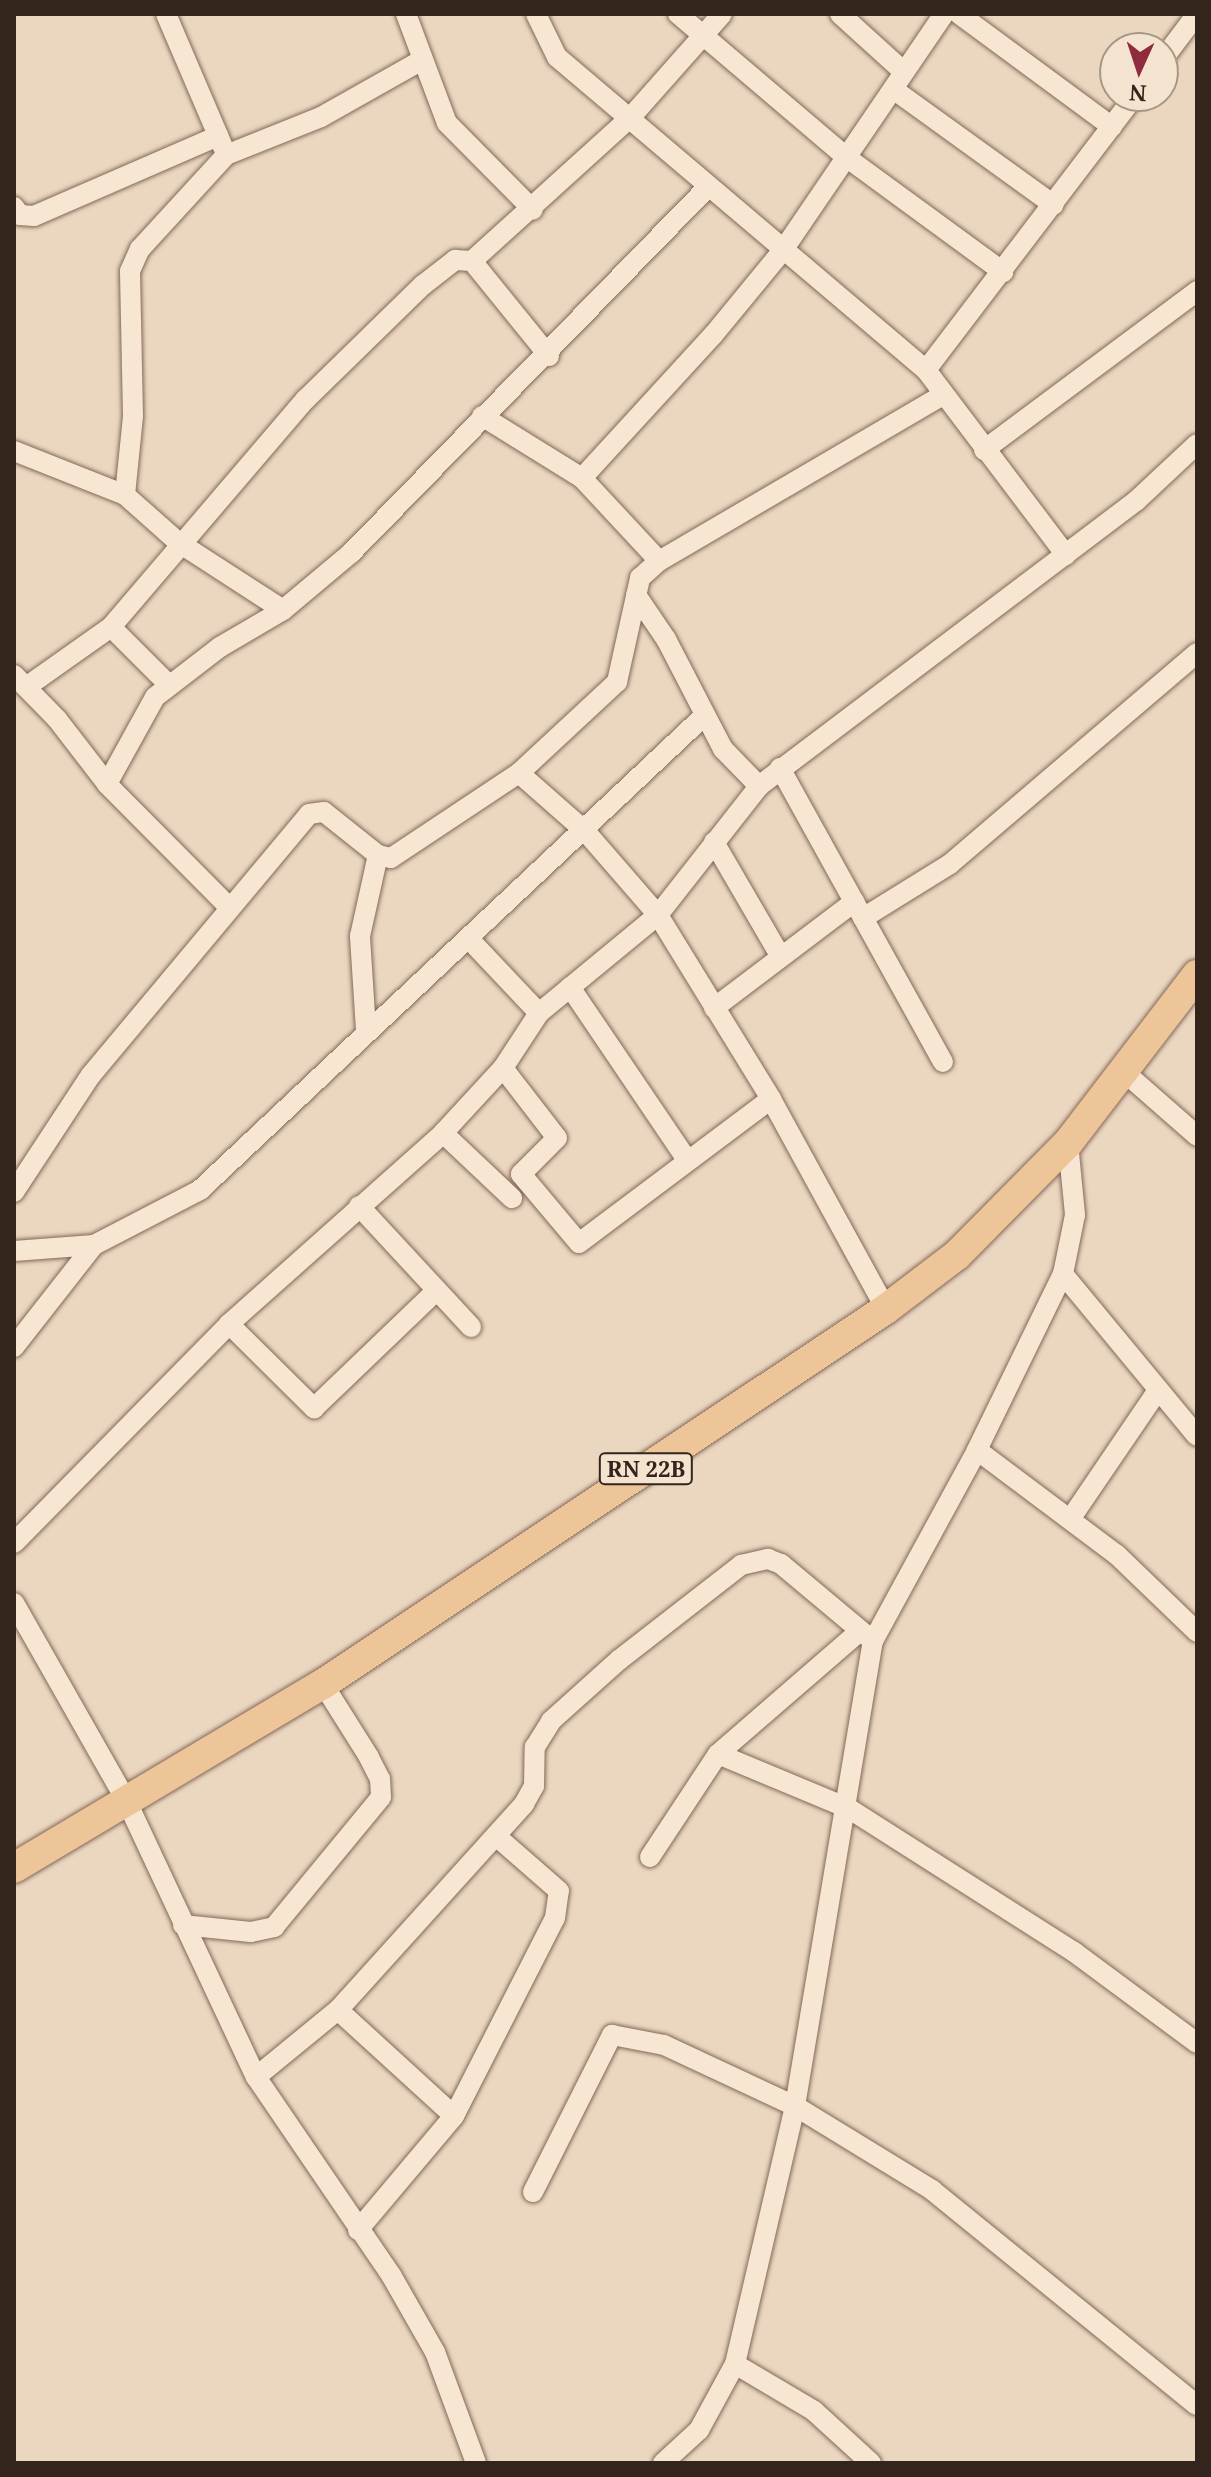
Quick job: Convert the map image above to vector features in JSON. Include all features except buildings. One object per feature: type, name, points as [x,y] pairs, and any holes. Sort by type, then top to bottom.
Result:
[{"type":"main road","name":"RN 22B","points":[[14,1868],[323,1684],[886,1309],[969,1245],[1068,1143],[1197,975]]},
{"type":"street","points":[[166,14],[222,145]]},
{"type":"street","points":[[406,14],[447,123],[533,210]]},
{"type":"street","points":[[536,14],[557,57],[631,117],[707,188],[926,370],[941,396],[1066,555]]},
{"type":"street","points":[[678,14],[846,157],[1003,272]]},
{"type":"street","points":[[229,907],[107,784],[21,680],[111,627],[178,542],[305,400],[423,285],[455,260],[472,261],[533,210],[631,117],[722,14]]},
{"type":"street","points":[[840,14],[899,80],[1054,205]]},
{"type":"street","points":[[582,478],[714,334],[783,250],[944,14]]},
{"type":"street","points":[[959,14],[1112,127]]},
{"type":"street","points":[[1179,37],[1195,15]]},
{"type":"street","points":[[14,207],[20,215],[34,216],[222,145],[321,117],[422,60]]},
{"type":"street","points":[[926,370],[1123,112]]},
{"type":"street","points":[[125,495],[133,416],[130,271],[140,249],[222,145]]},
{"type":"street","points":[[107,784],[135,728],[168,684],[283,610],[351,553],[482,416],[549,356],[707,188]]},
{"type":"street","points":[[472,261],[549,356]]},
{"type":"street","points":[[984,450],[1197,291]]},
{"type":"street","points":[[14,1192],[91,1075],[229,907],[313,812],[324,812],[378,855],[395,856],[519,773],[610,692],[622,672],[640,578],[659,561],[941,396]]},
{"type":"street","points":[[482,416],[582,478],[659,561]]},
{"type":"street","points":[[14,1543],[229,1324],[443,1133],[503,1068],[539,1013],[658,915],[759,786],[1066,555],[1197,444]]},
{"type":"street","points":[[14,451],[125,495],[178,542],[283,610]]},
{"type":"street","points":[[636,595],[723,749],[759,786]]},
{"type":"street","points":[[111,627],[168,684]]},
{"type":"street","points":[[714,1008],[781,957],[858,910],[950,864],[1197,653]]},
{"type":"street","points":[[14,1251],[94,1245],[200,1190],[366,1030],[586,832],[705,715]]},
{"type":"street","points":[[780,768],[943,1062]]},
{"type":"street","points":[[519,773],[586,832],[658,915],[771,1099],[886,1309]]},
{"type":"street","points":[[714,842],[781,957]]},
{"type":"street","points":[[366,1030],[360,936],[378,855]]},
{"type":"street","points":[[468,938],[539,1013]]},
{"type":"street","points":[[570,987],[687,1160]]},
{"type":"street","points":[[503,1068],[557,1138],[521,1174],[579,1243],[771,1099]]},
{"type":"street","points":[[1122,1070],[1197,1136]]},
{"type":"street","points":[[443,1133],[512,1198]]},
{"type":"street","points":[[650,1857],[718,1754],[867,1636],[977,1450],[1063,1274],[1075,1215],[1068,1143]]},
{"type":"street","points":[[359,1206],[471,1327]]},
{"type":"street","points":[[14,1347],[94,1245]]},
{"type":"street","points":[[1063,1274],[1197,1436]]},
{"type":"street","points":[[229,1324],[314,1408],[436,1291]]},
{"type":"street","points":[[1071,1518],[1158,1390]]},
{"type":"street","points":[[977,1450],[1071,1518],[1193,1620]]},
{"type":"street","points":[[256,2077],[338,2010],[530,1795],[535,1747],[551,1721],[619,1660],[741,1565],[768,1559],[781,1564],[867,1636]]},
{"type":"street","points":[[14,1603],[127,1802],[256,2077],[391,2275],[435,2352],[476,2463]]},
{"type":"street","points":[[663,2463],[699,2430],[735,2364],[795,2106],[848,1808],[867,1636]]},
{"type":"street","points":[[183,1925],[251,1932],[274,1927],[381,1797],[380,1779],[369,1757],[323,1684]]},
{"type":"street","points":[[718,1754],[848,1808],[1074,1952],[1197,2043]]},
{"type":"street","points":[[358,2230],[454,2116],[561,1897],[496,1836]]},
{"type":"street","points":[[338,2010],[454,2116]]},
{"type":"street","points":[[533,2192],[606,2042],[618,2032],[664,2045],[795,2106],[932,2190],[1197,2405]]},
{"type":"street","points":[[735,2364],[814,2411],[871,2463]]}]
